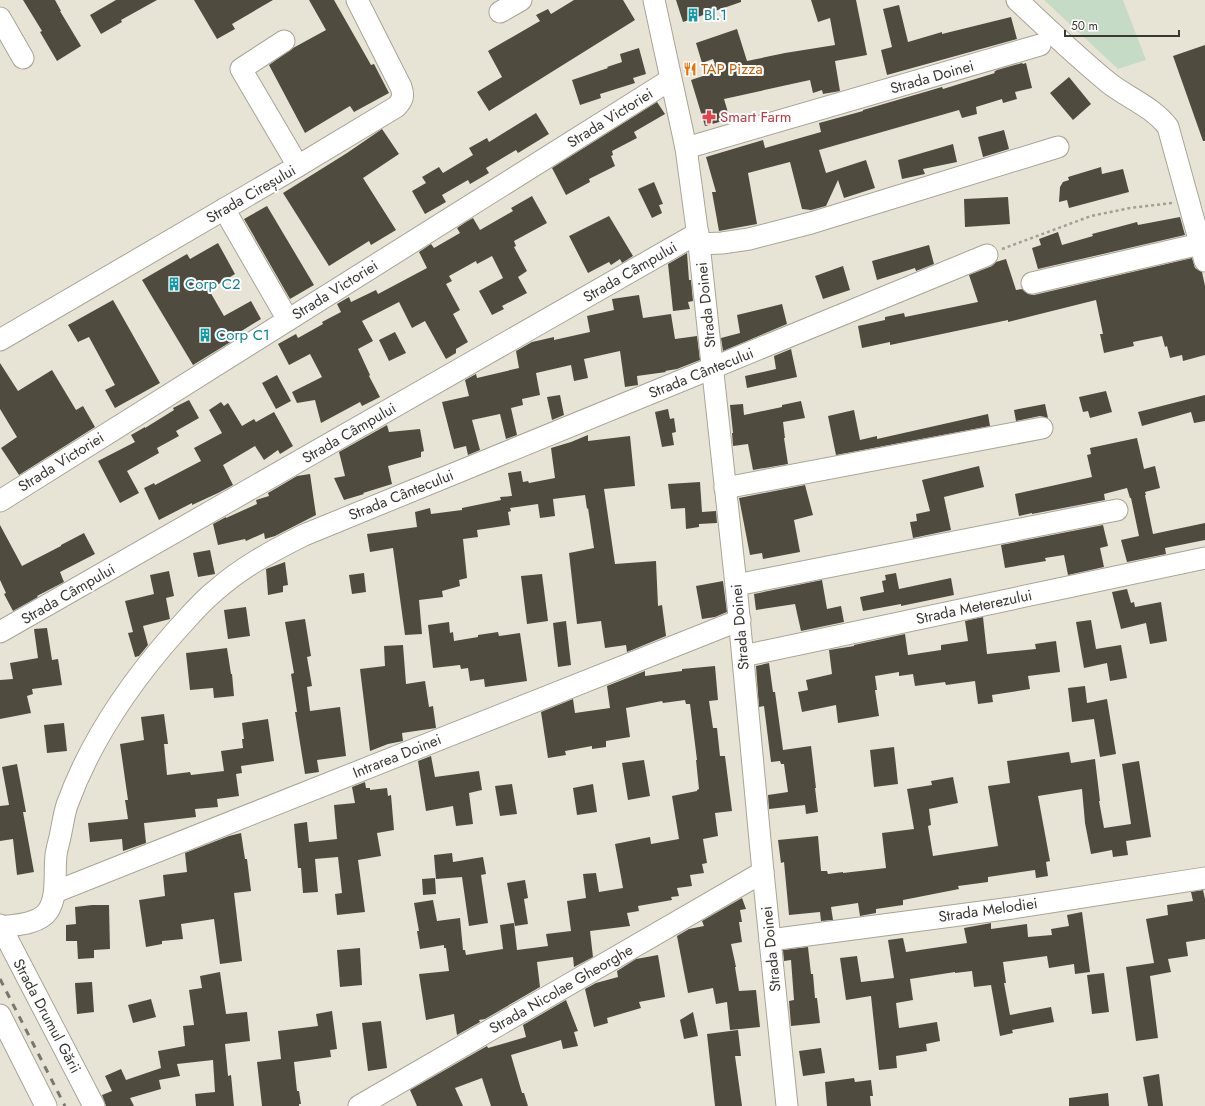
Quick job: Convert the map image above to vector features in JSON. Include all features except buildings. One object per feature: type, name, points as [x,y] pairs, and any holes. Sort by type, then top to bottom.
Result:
[{"type":"street","name":"Strada Cireșului","points":[[0,340],[396,107],[402,101],[403,94],[401,87],[357,0]]},
{"type":"street","points":[[500,12],[521,0]]},
{"type":"street","name":"Strada Doinei","points":[[654,0],[670,80],[686,148],[699,238],[740,620],[763,872],[787,1106]]},
{"type":"street","points":[[1018,0],[1059,40],[1095,72],[1122,93],[1152,111],[1161,118],[1168,127],[1197,200],[1203,252],[1032,283]]},
{"type":"street","points":[[0,18],[23,58]]},
{"type":"street","points":[[284,41],[241,68],[298,166]]},
{"type":"street","name":"Strada Doinei","points":[[686,148],[1040,45]]},
{"type":"street","name":"Strada Victoriei","points":[[0,501],[670,80]]},
{"type":"street","points":[[699,238],[722,243],[778,232],[1058,147]]},
{"type":"street","points":[[224,209],[288,320]]},
{"type":"street","name":"Strada Câmpului","points":[[0,632],[699,238]]},
{"type":"street","name":"Strada Cântecului","points":[[1,926],[39,920],[50,910],[55,892],[56,855],[67,806],[87,760],[115,710],[138,676],[194,610],[214,591],[235,575],[267,554],[304,535],[987,254]]},
{"type":"street","points":[[726,488],[1042,428]]},
{"type":"street","points":[[736,586],[1117,510]]},
{"type":"street","name":"Strada Meterezului","points":[[743,656],[1205,558]]},
{"type":"street","name":"Intrarea Doinei","points":[[55,892],[740,620]]},
{"type":"street","name":"Strada Nicolae Gheorghe","points":[[359,1106],[763,872]]},
{"type":"street","name":"Strada Melodiei","points":[[770,940],[1012,908],[1205,878]]},
{"type":"street","name":"Strada Drumul Gării","points":[[1,926],[94,1106]]},
{"type":"street","points":[[0,1015],[46,1106]]},
{"type":"path","points":[[987,254],[1091,216],[1130,208],[1197,200]]},
{"type":"green space","points":[[1044,0],[1123,0],[1146,60],[1118,69]]},
{"type":"railway","points":[[0,979],[65,1106]]},
{"type":"place","name":"Bl.1","points":[[693,15]]},
{"type":"place","name":"TAP Pizza","points":[[690,69]]},
{"type":"place","name":"Smart Farm","points":[[709,117]]},
{"type":"place","name":"Corp C2","points":[[174,284]]},
{"type":"place","name":"Corp C1","points":[[205,335]]}]
